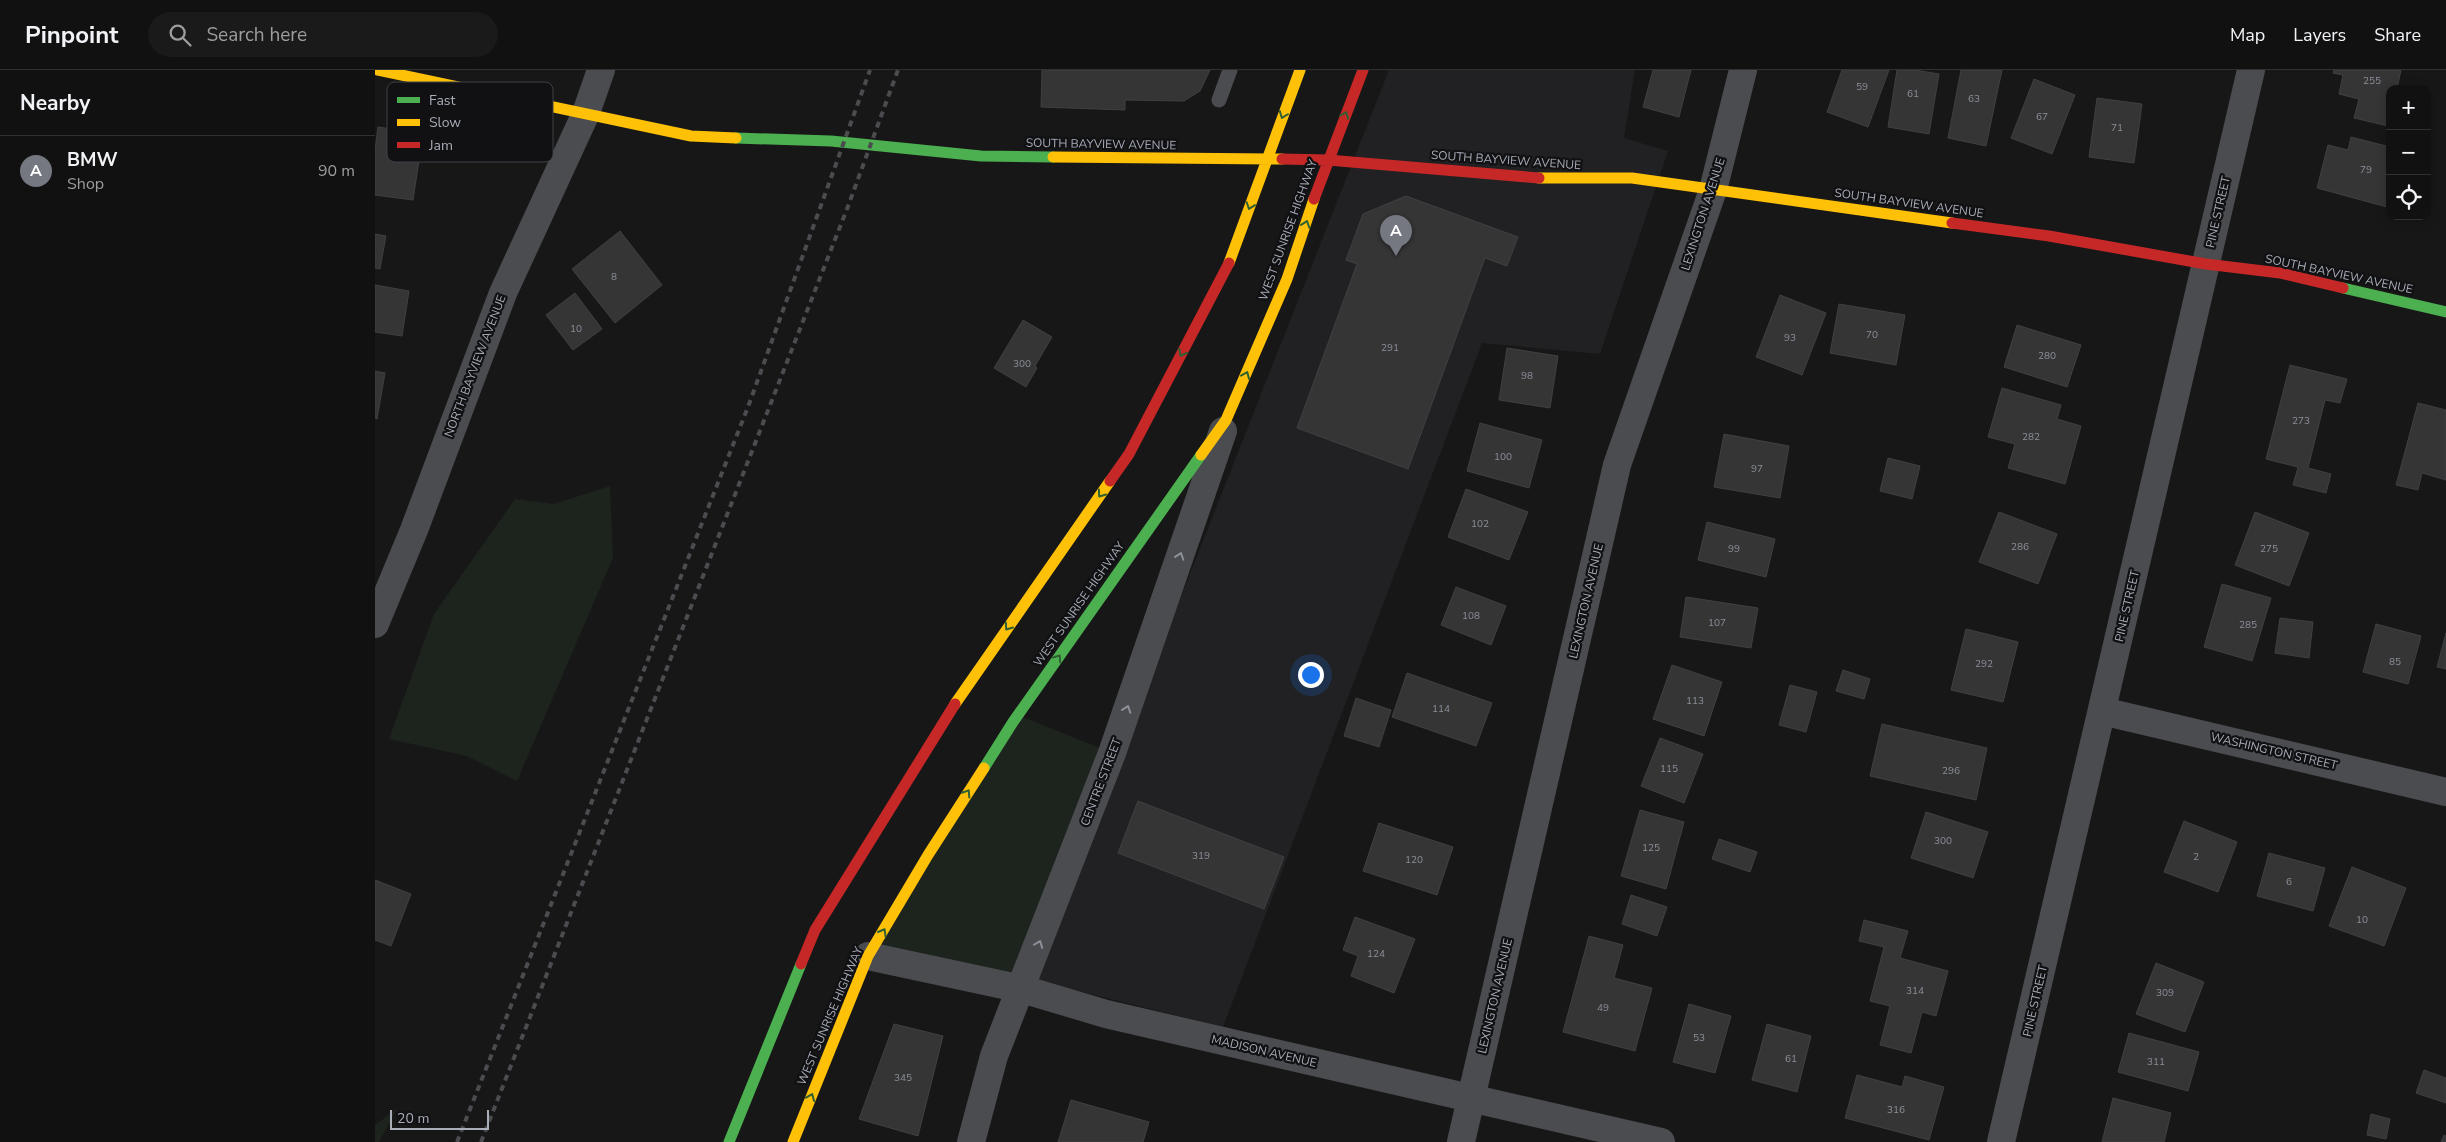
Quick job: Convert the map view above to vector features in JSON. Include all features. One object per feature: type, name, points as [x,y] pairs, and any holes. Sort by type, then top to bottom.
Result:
[{"type":"main road","name":"SOUTH BAYVIEW AVENUE","points":[[378,70],[436,82]]},
{"type":"main road","points":[[729,1142],[815,930],[878,824],[964,689],[1129,454],[1233,256],[1300,70]]},
{"type":"main road","name":"WEST SUNRISE HIGHWAY","points":[[793,1142],[868,956],[928,855],[1013,722],[1226,420],[1287,280],[1328,160],[1363,70]]},
{"type":"main road","name":"SOUTH BAYVIEW AVENUE","points":[[553,106],[691,136],[831,141],[981,156],[1328,160],[1552,179],[1632,178],[2049,236],[2206,264],[2280,273],[2446,312]]},
{"type":"street","name":"NORTH BAYVIEW AVENUE","points":[[375,624],[414,530],[503,293],[586,113],[601,70]]},
{"type":"street","name":"LEXINGTON AVENUE","points":[[1461,1142],[1617,465],[1713,190],[1743,70]]},
{"type":"street","name":"PINE STREET","points":[[2001,1142],[2251,70]]},
{"type":"street","name":"CENTRE STREET","points":[[971,1142],[994,1056],[1022,989],[1112,753],[1226,420]]},
{"type":"street","name":"WASHINGTON STREET","points":[[2103,711],[2446,792]]},
{"type":"street","name":"MADISON AVENUE","points":[[868,956],[1022,989],[1106,1014],[1661,1142]]},
{"type":"lane","points":[[1219,100],[1230,70]]},
{"type":"shaded area","points":[[1389,70],[1635,70],[1624,138],[1668,151],[1600,354],[1482,343],[1223,1027],[1030,979]]},
{"type":"shaded area","points":[[610,486],[613,558],[517,781],[467,756],[389,739],[434,614],[515,499],[554,504]]},
{"type":"shaded area","points":[[1018,715],[1112,753],[1023,985],[868,956]]},
{"type":"shaded area","points":[[397,1109],[379,1142],[375,1142],[375,1125]]},
{"type":"building","points":[[1042,70],[1210,70],[1200,91],[1184,101],[1125,100],[1125,110],[1041,107]]},
{"type":"building","points":[[1653,70],[1691,70],[1679,117],[1643,107]]},
{"type":"building","points":[[1842,70],[1889,70],[1868,127],[1827,112]]},
{"type":"building","points":[[1897,70],[1915,70],[1939,74],[1929,134],[1888,127]]},
{"type":"building","points":[[1961,70],[2002,70],[1986,146],[1948,138]]},
{"type":"building","points":[[2334,70],[2401,70],[2398,85],[2386,85],[2386,126],[2354,118],[2359,99],[2339,94],[2343,75],[2333,73]]},
{"type":"building","points":[[2034,79],[2075,95],[2052,154],[2011,138]]},
{"type":"building","points":[[2097,98],[2142,104],[2134,163],[2089,157]]},
{"type":"building","points":[[378,127],[387,128],[387,162],[419,162],[413,200],[375,195],[375,150]]},
{"type":"building","points":[[2351,137],[2386,146],[2386,207],[2317,188],[2328,145],[2348,150]]},
{"type":"building","points":[[1406,196],[1518,237],[1507,266],[1485,258],[1408,469],[1297,428],[1357,264],[1346,260],[1363,214]]},
{"type":"building","points":[[620,231],[662,285],[615,323],[572,269]]},
{"type":"building","points":[[375,234],[386,236],[380,269],[375,268]]},
{"type":"building","points":[[375,285],[409,291],[402,336],[375,332]]},
{"type":"building","points":[[575,293],[602,329],[573,350],[546,315]]},
{"type":"building","points":[[1780,295],[1826,313],[1802,375],[1756,357]]},
{"type":"building","points":[[1839,304],[1905,315],[1896,365],[1830,353]]},
{"type":"building","points":[[1023,320],[1052,337],[1035,366],[1037,368],[1026,387],[994,368]]},
{"type":"building","points":[[2017,325],[2081,345],[2067,387],[2004,367]]},
{"type":"building","points":[[1507,348],[1558,356],[1550,408],[1499,400]]},
{"type":"building","points":[[2290,365],[2347,379],[2340,403],[2325,400],[2308,468],[2331,474],[2326,493],[2293,485],[2298,467],[2266,459]]},
{"type":"building","points":[[375,371],[385,373],[377,419],[375,418]]},
{"type":"building","points":[[2002,388],[2061,405],[2057,419],[2081,426],[2065,484],[2008,468],[2015,444],[1988,437]]},
{"type":"building","points":[[2418,403],[2446,410],[2446,480],[2422,473],[2418,490],[2396,485]]},
{"type":"building","points":[[1480,423],[1542,440],[1529,488],[1467,471]]},
{"type":"building","points":[[1724,434],[1789,446],[1780,498],[1714,487]]},
{"type":"building","points":[[1888,458],[1920,466],[1912,499],[1880,491]]},
{"type":"building","points":[[1466,489],[1528,512],[1509,560],[1448,537]]},
{"type":"building","points":[[1999,512],[2057,534],[2038,584],[1979,562]]},
{"type":"building","points":[[2255,512],[2309,533],[2289,586],[2235,565]]},
{"type":"building","points":[[1707,522],[1775,539],[1766,577],[1698,560]]},
{"type":"building","points":[[2222,584],[2271,598],[2252,661],[2204,647]]},
{"type":"building","points":[[1456,587],[1506,606],[1491,645],[1441,625]]},
{"type":"building","points":[[1686,597],[1758,608],[1751,648],[1680,637]]},
{"type":"building","points":[[2280,618],[2313,622],[2309,658],[2275,653]]},
{"type":"building","points":[[2376,624],[2421,636],[2408,684],[2363,672]]},
{"type":"building","points":[[1966,629],[2018,642],[2003,702],[1951,690]]},
{"type":"building","points":[[2446,633],[2446,669],[2437,667]]},
{"type":"building","points":[[1672,665],[1722,682],[1704,736],[1653,719]]},
{"type":"building","points":[[1843,670],[1870,679],[1864,699],[1836,691]]},
{"type":"building","points":[[1407,673],[1492,703],[1476,746],[1392,717]]},
{"type":"building","points":[[1790,685],[1817,692],[1806,732],[1779,725]]},
{"type":"building","points":[[1356,698],[1391,710],[1379,747],[1344,736]]},
{"type":"building","points":[[1882,724],[1987,748],[1976,800],[1870,776]]},
{"type":"building","points":[[1660,738],[1703,754],[1684,803],[1641,786]]},
{"type":"building","points":[[1138,801],[1284,857],[1264,909],[1118,853]]},
{"type":"building","points":[[1640,810],[1684,822],[1666,889],[1621,876]]},
{"type":"building","points":[[1926,812],[1988,832],[1973,878],[1911,858]]},
{"type":"building","points":[[2184,821],[2237,842],[2218,892],[2164,872]]},
{"type":"building","points":[[1379,823],[1453,847],[1437,895],[1363,871]]},
{"type":"building","points":[[1719,839],[1757,852],[1750,872],[1712,859]]},
{"type":"building","points":[[2269,853],[2325,868],[2313,911],[2257,896]]},
{"type":"building","points":[[2352,867],[2406,888],[2384,946],[2329,926]]},
{"type":"building","points":[[375,880],[411,894],[391,946],[375,940]]},
{"type":"building","points":[[1631,895],[1667,907],[1657,936],[1622,924]]},
{"type":"building","points":[[1355,917],[1415,939],[1394,993],[1351,976],[1358,956],[1343,950]]},
{"type":"building","points":[[1864,920],[1908,931],[1900,958],[1948,971],[1936,1016],[1922,1012],[1911,1053],[1880,1045],[1890,1006],[1870,1001],[1884,947],[1859,941]]},
{"type":"building","points":[[1589,936],[1623,945],[1614,978],[1652,988],[1635,1051],[1563,1032]]},
{"type":"building","points":[[2156,963],[2204,982],[2185,1032],[2136,1014]]},
{"type":"building","points":[[1689,1004],[1731,1016],[1715,1073],[1673,1062]]},
{"type":"building","points":[[894,1024],[943,1036],[918,1136],[859,1119]]},
{"type":"building","points":[[1767,1024],[1811,1036],[1797,1092],[1752,1080]]},
{"type":"building","points":[[2129,1033],[2199,1052],[2188,1091],[2118,1072]]},
{"type":"building","points":[[2424,1070],[2446,1078],[2446,1103],[2416,1093]]},
{"type":"building","points":[[1857,1075],[1902,1087],[1905,1076],[1944,1087],[1929,1140],[1845,1118]]},
{"type":"building","points":[[2113,1098],[2171,1113],[2164,1142],[2102,1142]]},
{"type":"building","points":[[1071,1100],[1149,1122],[1143,1142],[1058,1142]]},
{"type":"building","points":[[2371,1114],[2390,1119],[2386,1139],[2367,1135]]},
{"type":"building","points":[[2444,1135],[2446,1136],[2446,1142],[2441,1142]]},
{"type":"railway","points":[[457,1142],[748,407],[870,70]]},
{"type":"railway","points":[[481,1142],[847,209],[898,70]]},
{"type":"traffic: fast","points":[[736,138],[831,141],[981,156],[1053,157]]},
{"type":"traffic: fast","points":[[2343,288],[2446,312]]},
{"type":"traffic: fast","points":[[984,768],[1013,722],[1201,455]]},
{"type":"traffic: fast","points":[[729,1142],[801,964]]},
{"type":"traffic: slow","points":[[378,70],[435,82]]},
{"type":"traffic: slow","points":[[1229,263],[1300,70]]},
{"type":"traffic: slow","points":[[553,107],[691,136],[736,138]]},
{"type":"traffic: slow","points":[[1053,157],[1282,159]]},
{"type":"traffic: slow","points":[[1539,178],[1632,178],[1952,223]]},
{"type":"traffic: slow","points":[[1201,455],[1226,420],[1287,279],[1314,199]]},
{"type":"traffic: slow","points":[[955,704],[1110,481]]},
{"type":"traffic: slow","points":[[793,1142],[868,956],[928,855],[984,768]]},
{"type":"traffic: jam","points":[[1314,199],[1363,70]]},
{"type":"traffic: jam","points":[[1282,159],[1328,160],[1539,178]]},
{"type":"traffic: jam","points":[[1952,223],[2049,236],[2206,264],[2280,273],[2343,288]]},
{"type":"traffic: jam","points":[[1110,481],[1129,454],[1229,263]]},
{"type":"traffic: jam","points":[[801,964],[815,930],[955,704]]},
{"type":"place","name":"BMW","points":[[1396,256]]}]
